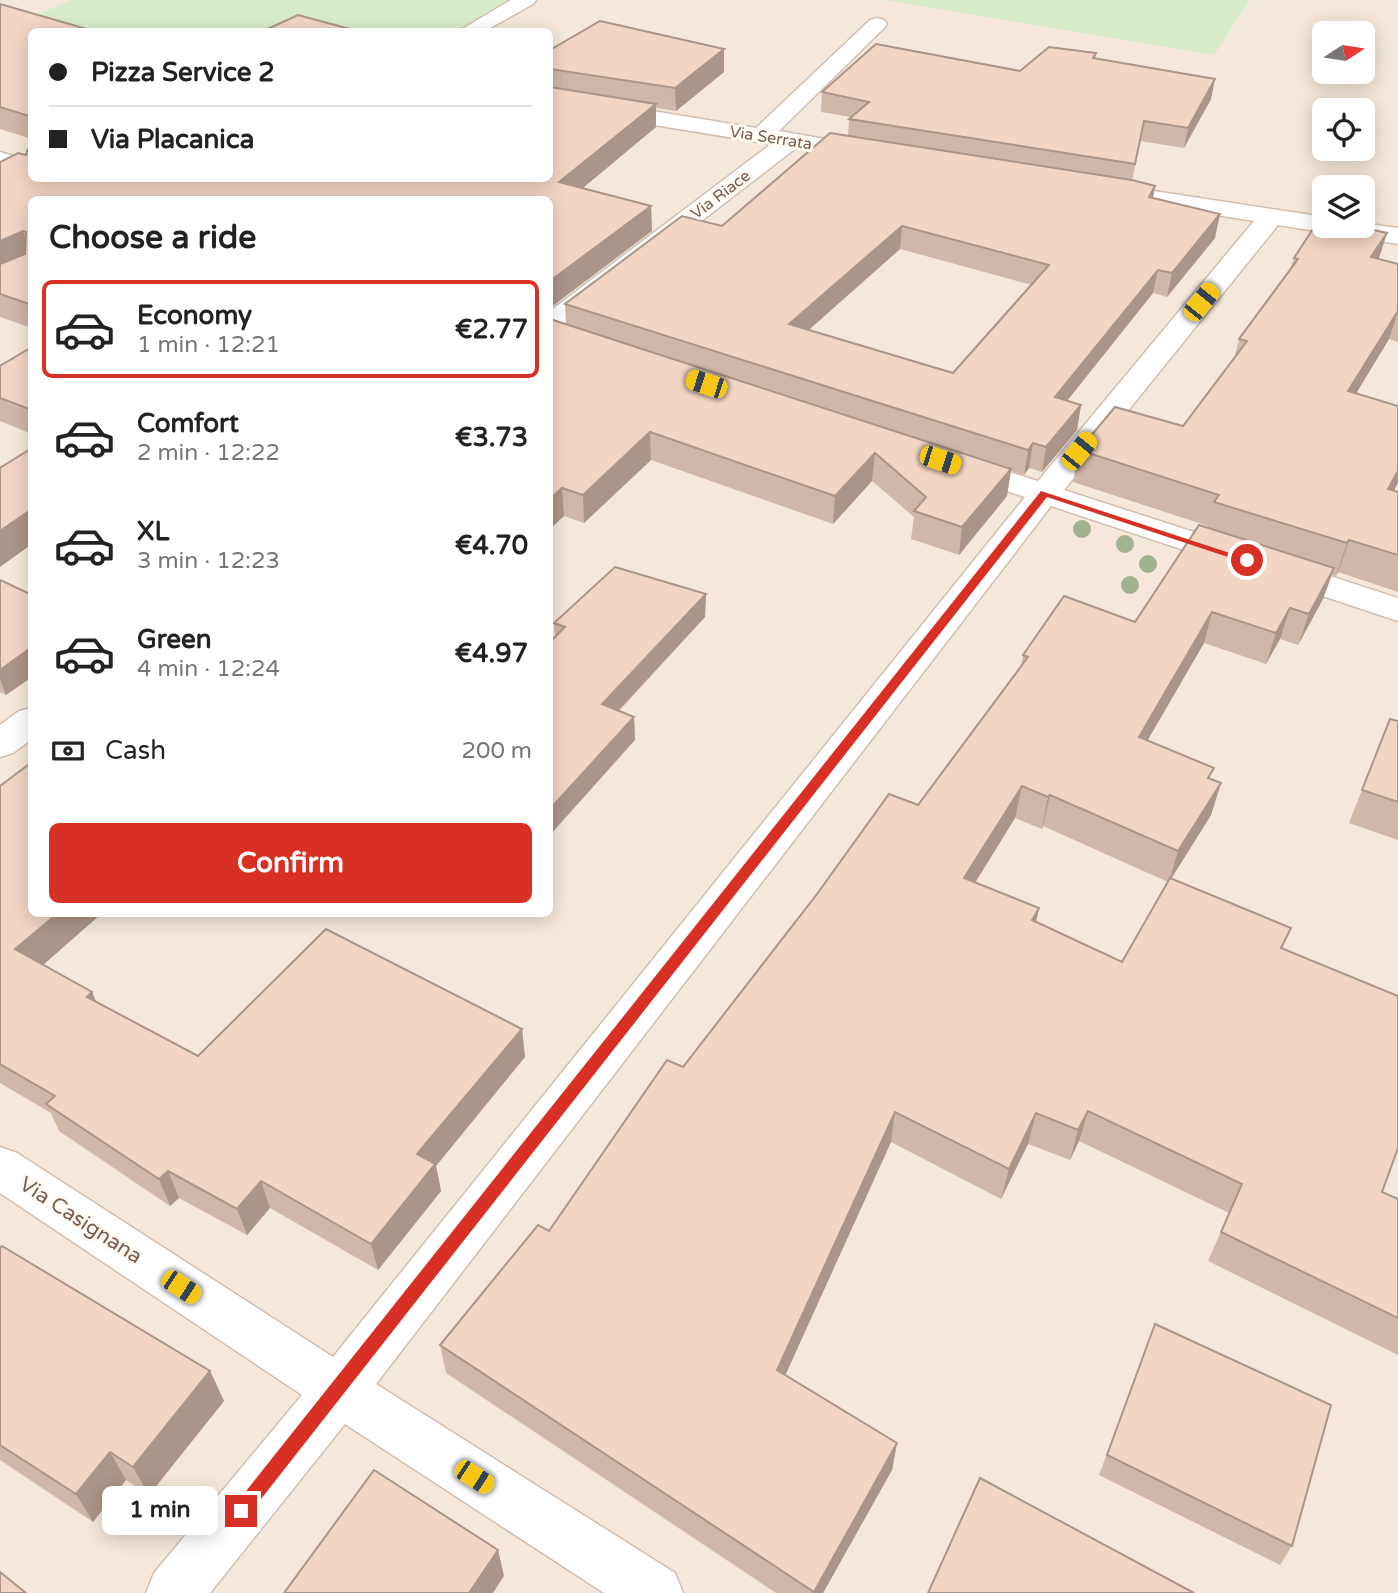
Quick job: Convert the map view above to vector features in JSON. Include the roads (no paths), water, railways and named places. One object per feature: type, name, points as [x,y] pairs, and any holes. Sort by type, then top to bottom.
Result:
[{"type":"street","points":[[474,28],[526,0]]},
{"type":"street","points":[[761,136],[877,24]]},
{"type":"street","name":"Via Serrata","points":[[553,101],[886,156]]},
{"type":"street","name":"Via Riace","points":[[553,322],[790,141]]},
{"type":"street","points":[[0,159],[28,169]]},
{"type":"street","points":[[1079,186],[1312,223]]},
{"type":"street","points":[[174,1593],[338,1390],[1045,493],[1271,217]]},
{"type":"street","points":[[1375,233],[1398,236]]},
{"type":"street","points":[[927,456],[1398,610]]},
{"type":"street","points":[[0,744],[28,723]]},
{"type":"street","name":"Via Casignana","points":[[0,1167],[338,1390],[655,1593]]}]
